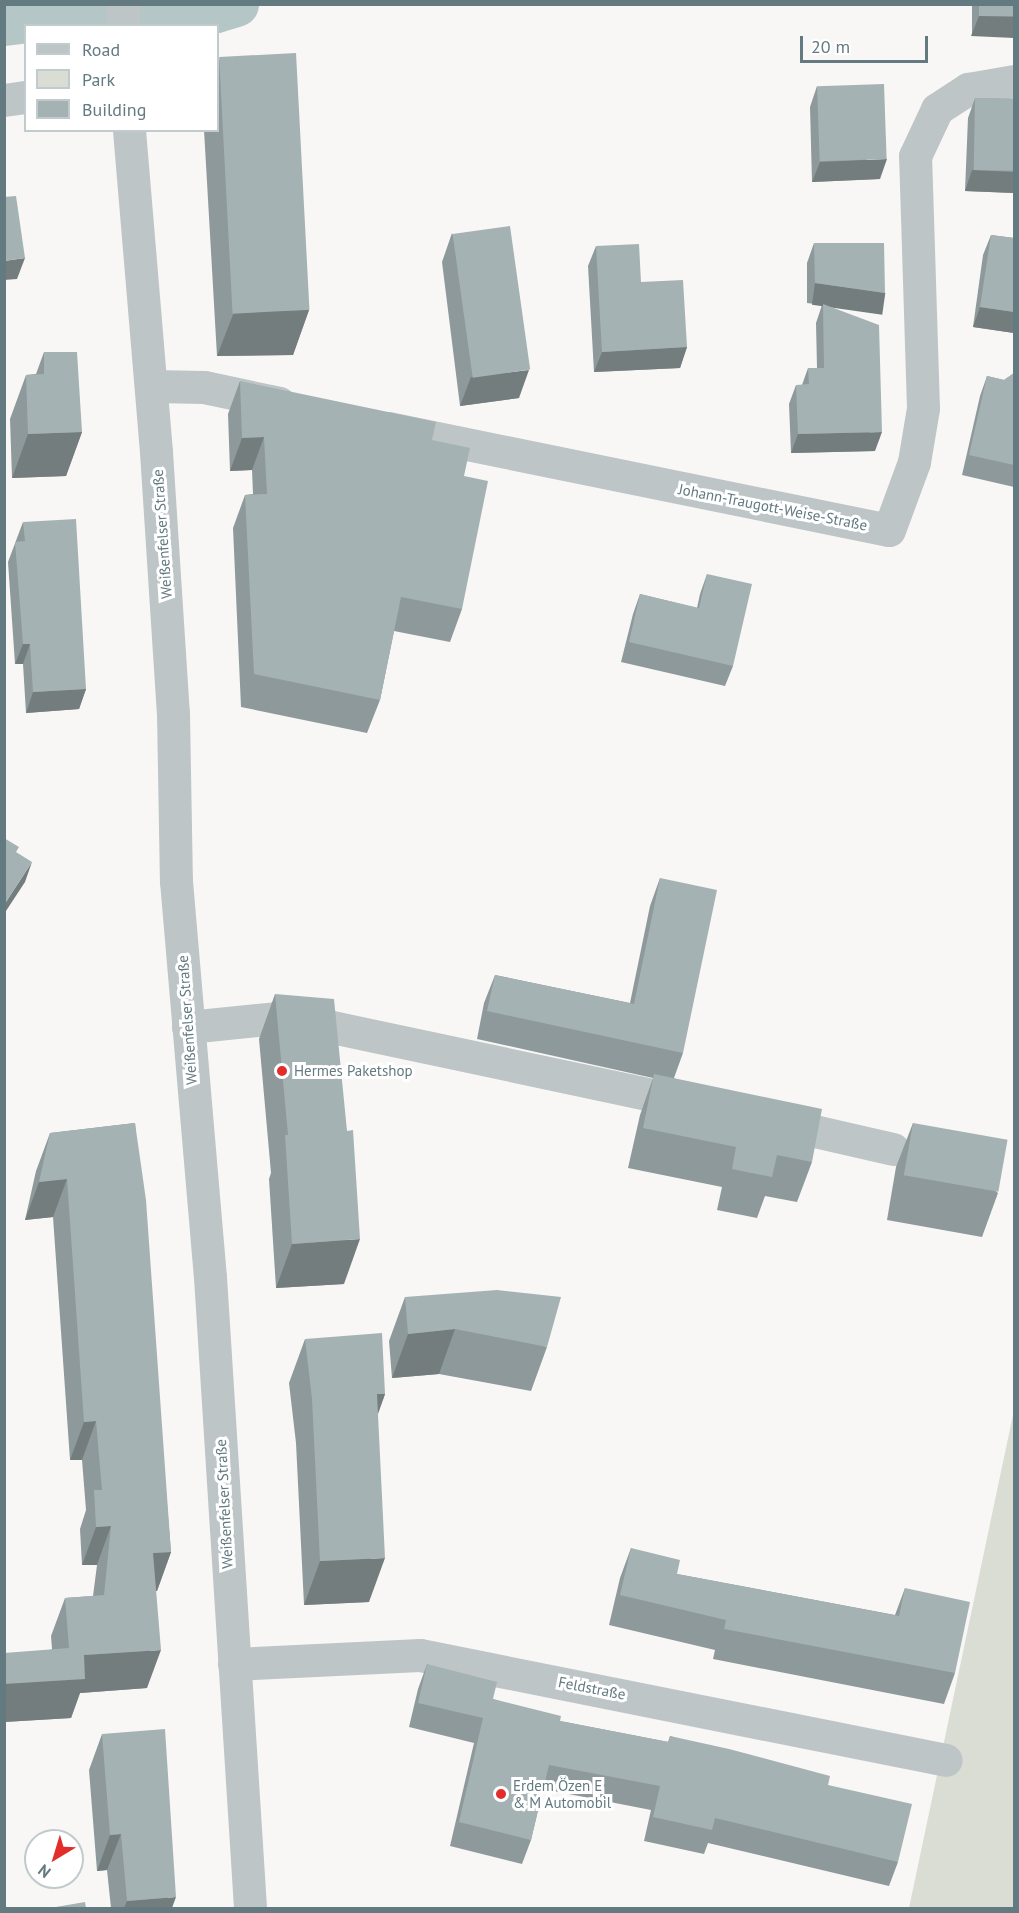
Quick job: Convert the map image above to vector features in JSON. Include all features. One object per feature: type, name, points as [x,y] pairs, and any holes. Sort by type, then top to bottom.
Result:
[{"type":"street","points":[[123,4],[123,24]]},
{"type":"street","name":"Johann-Traugott-Weise-Straße","points":[[363,422],[889,530],[914,462],[923,408],[914,199],[915,156],[937,110],[968,89],[1014,81]]},
{"type":"street","points":[[4,100],[24,97]]},
{"type":"street","name":"Weißenfelser Straße","points":[[129,132],[152,386],[173,713],[176,881],[210,1277],[250,1908]]},
{"type":"street","points":[[152,386],[204,387],[308,409]]},
{"type":"street","points":[[188,1027],[276,1018],[318,1024],[732,1112],[893,1149]]},
{"type":"street","name":"Feldstraße","points":[[234,1664],[420,1655],[946,1760]]},
{"type":"green space","points":[[1014,1410],[1014,1908],[909,1908]]},
{"type":"building","points":[[979,4],[1014,4],[1014,16],[979,16]]},
{"type":"building","points":[[296,53],[309,310],[233,314],[219,57]]},
{"type":"building","points":[[884,84],[887,159],[820,161],[817,86]]},
{"type":"building","points":[[975,98],[1014,99],[1013,171],[974,170]]},
{"type":"building","points":[[16,196],[25,258],[4,261],[4,197]]},
{"type":"building","points":[[510,226],[530,370],[473,378],[453,234]]},
{"type":"building","points":[[991,235],[1014,238],[1014,312],[980,307]]},
{"type":"building","points":[[814,243],[884,243],[885,293],[815,283]]},
{"type":"building","points":[[639,244],[641,282],[683,280],[687,347],[602,352],[596,246]]},
{"type":"building","points":[[823,304],[879,325],[882,432],[798,434],[796,385],[809,384],[808,368],[824,368]]},
{"type":"building","points":[[44,352],[77,352],[82,432],[28,434],[26,375],[44,374]]},
{"type":"building","points":[[1014,373],[1014,465],[969,455],[987,376],[1004,380]]},
{"type":"building","points":[[240,381],[436,422],[432,440],[470,448],[464,476],[488,481],[462,609],[401,597],[380,700],[254,674],[245,495],[267,494],[264,437],[242,438]]},
{"type":"building","points":[[76,519],[86,689],[33,692],[30,644],[23,644],[15,542],[25,541],[23,522]]},
{"type":"building","points":[[707,574],[752,584],[733,666],[629,642],[640,594],[699,608]]},
{"type":"building","points":[[4,838],[19,847],[16,852],[32,862],[4,905]]},
{"type":"building","points":[[660,878],[717,890],[683,1053],[487,1011],[495,975],[634,1004]]},
{"type":"building","points":[[275,994],[334,999],[347,1131],[353,1130],[360,1239],[292,1244],[285,1135],[288,1135]]},
{"type":"building","points":[[654,1074],[822,1109],[812,1162],[777,1155],[772,1177],[732,1169],[736,1147],[643,1128]]},
{"type":"building","points":[[135,1123],[146,1200],[171,1552],[153,1553],[161,1650],[84,1655],[85,1679],[4,1684],[4,1653],[69,1648],[65,1598],[104,1595],[111,1526],[96,1527],[94,1490],[102,1490],[96,1421],[84,1422],[67,1179],[39,1182],[50,1133]]},
{"type":"building","points":[[913,1123],[1008,1140],[998,1192],[904,1175]]},
{"type":"building","points":[[497,1290],[561,1297],[547,1347],[455,1329],[408,1334],[405,1297]]},
{"type":"building","points":[[382,1333],[385,1394],[377,1394],[385,1558],[320,1561],[312,1399],[305,1339]]},
{"type":"building","points":[[631,1548],[680,1560],[677,1574],[899,1616],[905,1588],[970,1602],[955,1673],[724,1629],[726,1620],[620,1595]]},
{"type":"building","points":[[427,1664],[497,1682],[493,1699],[561,1716],[560,1721],[669,1742],[670,1736],[729,1749],[830,1776],[828,1785],[912,1804],[898,1862],[715,1818],[712,1830],[653,1817],[660,1786],[549,1765],[531,1840],[459,1822],[483,1718],[418,1703]]},
{"type":"building","points":[[165,1729],[176,1897],[127,1901],[121,1834],[110,1835],[102,1734]]},
{"type":"building","points":[[85,1902],[86,1908],[50,1908]]},
{"type":"waterway","points":[[4,23],[61,16],[216,10],[236,4]]},
{"type":"place","name":"Hermes Paketshop","points":[[282,1071]]},
{"type":"place","name":"Erdem Özen E & M Automobil","points":[[501,1794]]}]
